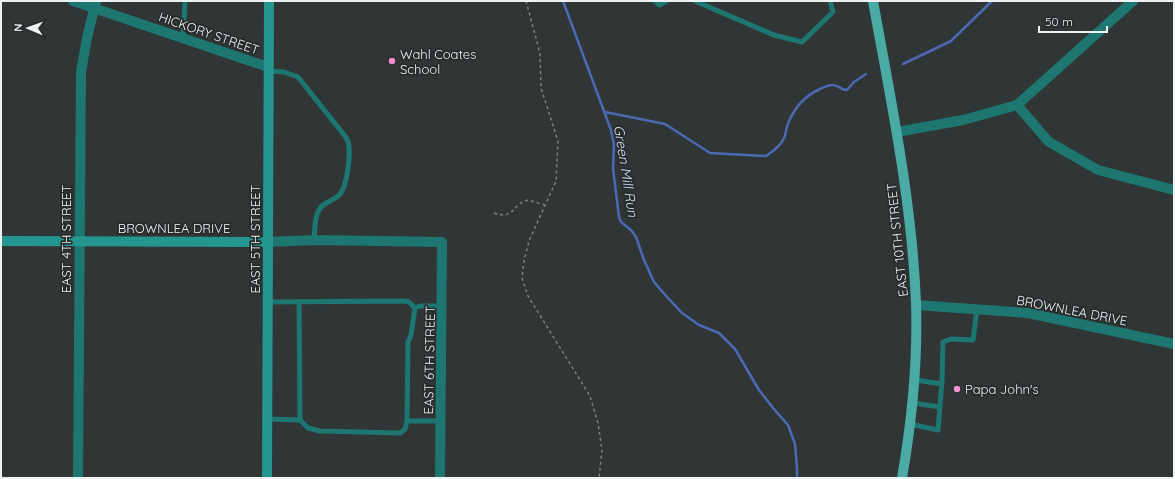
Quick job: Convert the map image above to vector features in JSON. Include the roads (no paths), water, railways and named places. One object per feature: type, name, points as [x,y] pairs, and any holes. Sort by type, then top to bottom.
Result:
[{"type":"main road","name":"EAST 5TH STREET","points":[[267,478],[269,1]]},
{"type":"main road","name":"EAST 10TH STREET","points":[[873,1],[897,132],[912,250],[916,305],[915,380],[902,478]]},
{"type":"main road","name":"BROWNLEA DRIVE","points":[[1,241],[267,242]]},
{"type":"street","name":"HICKORY STREET","points":[[74,1],[96,5],[268,69]]},
{"type":"street","points":[[897,132],[963,120],[1017,105],[1133,1]]},
{"type":"street","name":"EAST 4TH STREET","points":[[78,478],[81,72],[87,38],[96,5]]},
{"type":"street","points":[[1017,105],[1049,142],[1098,170],[1174,190]]},
{"type":"street","name":"BROWNLEA DRIVE","points":[[267,242],[314,240],[442,242]]},
{"type":"street","name":"EAST 6TH STREET","points":[[440,478],[442,242]]},
{"type":"street","name":"BROWNLEA DRIVE","points":[[916,305],[1028,313],[1174,344]]},
{"type":"lane","points":[[183,38],[185,1]]},
{"type":"lane","points":[[655,1],[659,5],[668,1]]},
{"type":"lane","points":[[695,1],[774,35],[802,42],[833,12],[830,1]]},
{"type":"lane","points":[[268,69],[284,72],[298,77],[346,136],[349,142],[350,148],[346,181],[339,195],[324,204],[319,209],[316,217],[314,240]]},
{"type":"lane","points":[[267,302],[405,301],[409,302],[415,308]]},
{"type":"lane","points":[[299,302],[300,420]]},
{"type":"lane","points":[[415,308],[420,306],[442,306]]},
{"type":"lane","points":[[267,419],[300,420],[308,428],[320,431],[400,433],[405,429],[407,421],[408,342],[411,335],[415,308]]},
{"type":"lane","points":[[910,424],[938,430],[942,384],[943,342],[951,339],[973,340],[977,309]]},
{"type":"lane","points":[[915,380],[942,384]]},
{"type":"lane","points":[[912,403],[940,407]]},
{"type":"lane","points":[[407,421],[441,421]]},
{"type":"waterway","name":"Green Mill Run","points":[[563,1],[611,130],[614,145],[613,168],[619,217],[621,222],[631,230],[636,237],[654,282],[682,313],[699,325],[719,333],[735,349],[759,390],[788,425],[795,444],[797,478]]},
{"type":"waterway","points":[[903,64],[951,41],[992,1]]},
{"type":"waterway","points":[[605,112],[665,124],[710,153],[766,156],[775,150],[782,142],[791,116],[797,107],[809,96],[818,90],[831,85],[847,90],[854,82],[866,74]]},
{"type":"place","name":"Wahl Coates School","points":[[392,61]]},
{"type":"place","name":"Papa John's","points":[[957,389]]}]
